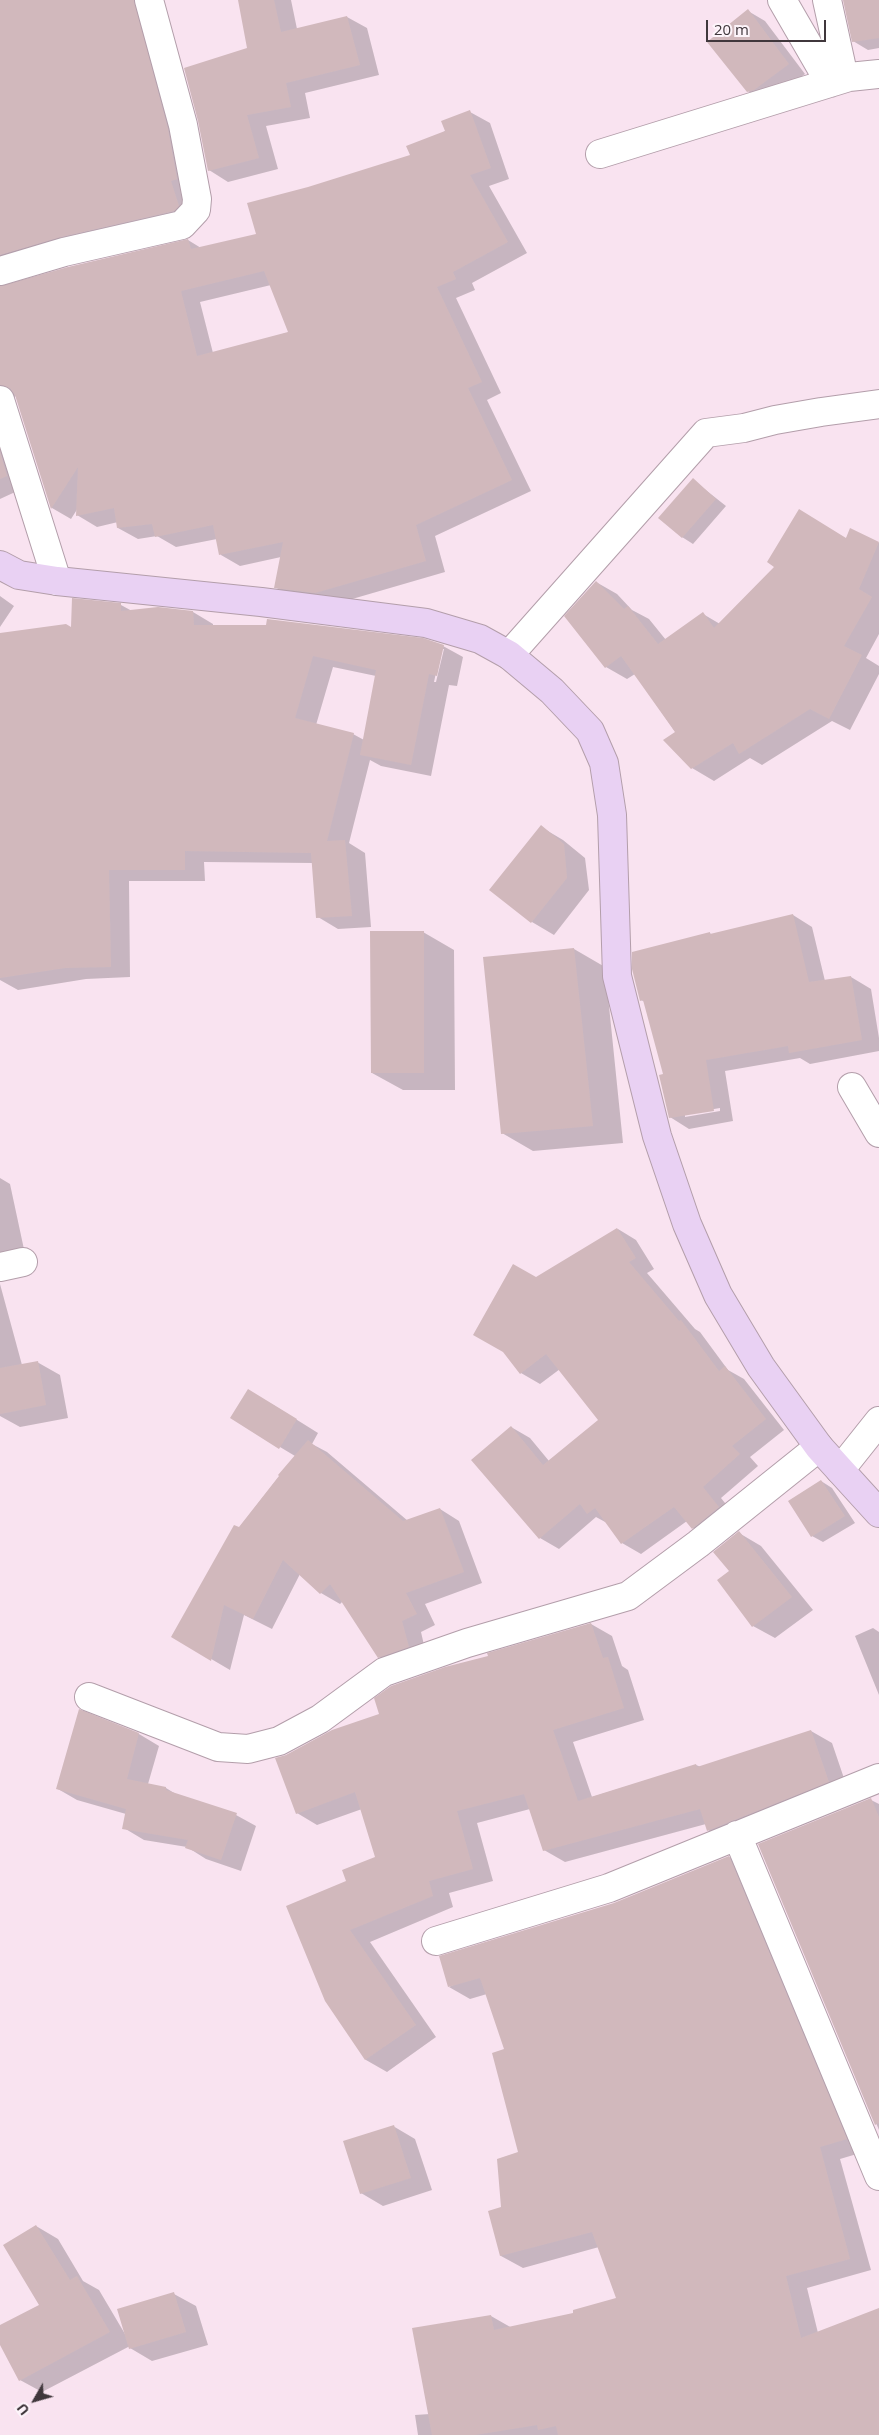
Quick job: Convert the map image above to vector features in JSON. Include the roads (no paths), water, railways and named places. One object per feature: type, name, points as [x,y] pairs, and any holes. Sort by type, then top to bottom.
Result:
[{"type":"street","points":[[0,271],[64,252],[182,225],[196,210],[198,199],[183,125],[149,0]]},
{"type":"street","points":[[782,0],[839,80]]},
{"type":"street","points":[[827,0],[843,73],[839,80]]},
{"type":"street","points":[[600,154],[839,80],[879,74]]},
{"type":"street","points":[[0,400],[57,582]]},
{"type":"street","points":[[509,655],[706,433],[744,428],[793,416],[879,404]]},
{"type":"street","points":[[0,565],[19,575],[57,582],[261,602],[426,623],[480,639],[509,655],[552,691],[590,731],[604,764],[612,815],[617,976],[657,1136],[687,1224],[718,1295],[761,1367],[818,1448],[879,1514]]},
{"type":"street","points":[[852,1087],[879,1133]]},
{"type":"street","points":[[840,1470],[879,1420]]},
{"type":"street","points":[[89,1697],[218,1747],[248,1750],[280,1741],[320,1719],[384,1672],[505,1632],[628,1596],[698,1544],[818,1448]]},
{"type":"street","points":[[436,1942],[609,1888],[879,1778]]},
{"type":"street","points":[[737,1835],[879,2176]]}]
